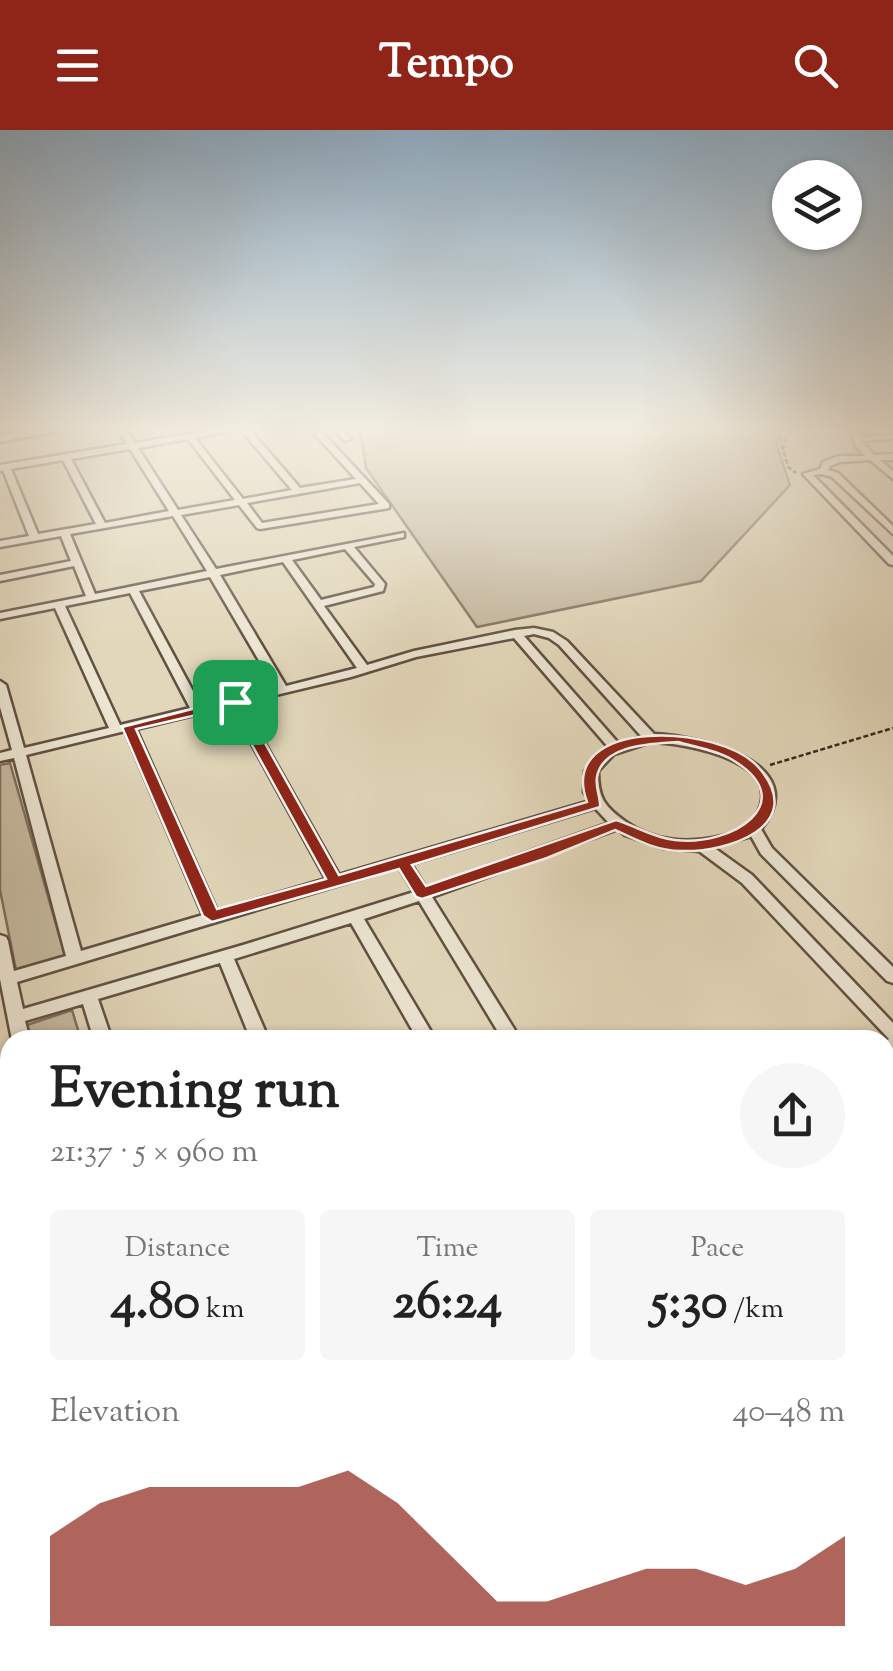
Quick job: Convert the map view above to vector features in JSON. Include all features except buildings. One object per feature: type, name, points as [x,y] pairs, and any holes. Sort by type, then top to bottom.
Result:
[{"type":"street","points":[[19,502],[35,538]]},
{"type":"street","points":[[89,502],[102,526]]},
{"type":"street","points":[[165,502],[214,574],[282,691]]},
{"type":"street","points":[[0,544],[235,502]]},
{"type":"street","points":[[241,502],[258,525],[266,528],[386,506],[383,502]]},
{"type":"street","points":[[833,502],[893,562]]},
{"type":"street","points":[[862,502],[893,531]]},
{"type":"street","points":[[65,533],[92,598]]},
{"type":"street","points":[[0,616],[401,534]]},
{"type":"street","points":[[320,604],[379,589],[380,584],[348,546]]},
{"type":"street","points":[[286,560],[363,668]]},
{"type":"street","points":[[0,578],[75,563]]},
{"type":"street","points":[[134,590],[198,711]]},
{"type":"street","points":[[59,604],[212,916]]},
{"type":"street","points":[[515,633],[615,748]]},
{"type":"street","points":[[0,757],[515,633],[544,633],[564,644],[650,738]]},
{"type":"street","points":[[0,685],[75,958]]},
{"type":"street","points":[[235,702],[335,882]]},
{"type":"street","points":[[650,738],[708,743],[734,754],[754,770],[765,788],[768,806],[754,829],[723,843],[703,846],[656,842],[616,825],[595,804],[589,788],[591,772],[600,758],[615,748],[650,738]]},
{"type":"street","points":[[8,979],[595,804]]},
{"type":"street","points":[[16,1018],[354,917],[616,825]]},
{"type":"street","points":[[754,829],[766,851],[893,977]]},
{"type":"street","points":[[703,846],[747,879],[889,1030]]},
{"type":"street","points":[[403,862],[506,1030]]},
{"type":"street","points":[[354,917],[421,1030]]},
{"type":"street","points":[[0,941],[18,1030]]},
{"type":"street","points":[[224,955],[256,1030]]},
{"type":"street","points":[[89,996],[99,1030]]},
{"type":"path","points":[[754,770],[893,728]]},
{"type":"shaded area","points":[[390,502],[774,502],[701,581],[477,627]]},
{"type":"shaded area","points":[[10,763],[65,956],[16,970],[0,890],[0,765]]},
{"type":"shaded area","points":[[72,1010],[78,1030],[18,1030]]},
{"type":"route","points":[[235,702],[129,727],[212,916],[403,862],[498,835],[595,804],[589,788],[591,772],[600,758],[631,741],[679,738],[708,743],[734,754],[754,770],[765,788],[768,806],[754,829],[723,843],[679,846],[634,835],[616,825],[422,893],[403,862],[335,882],[235,702]]}]
